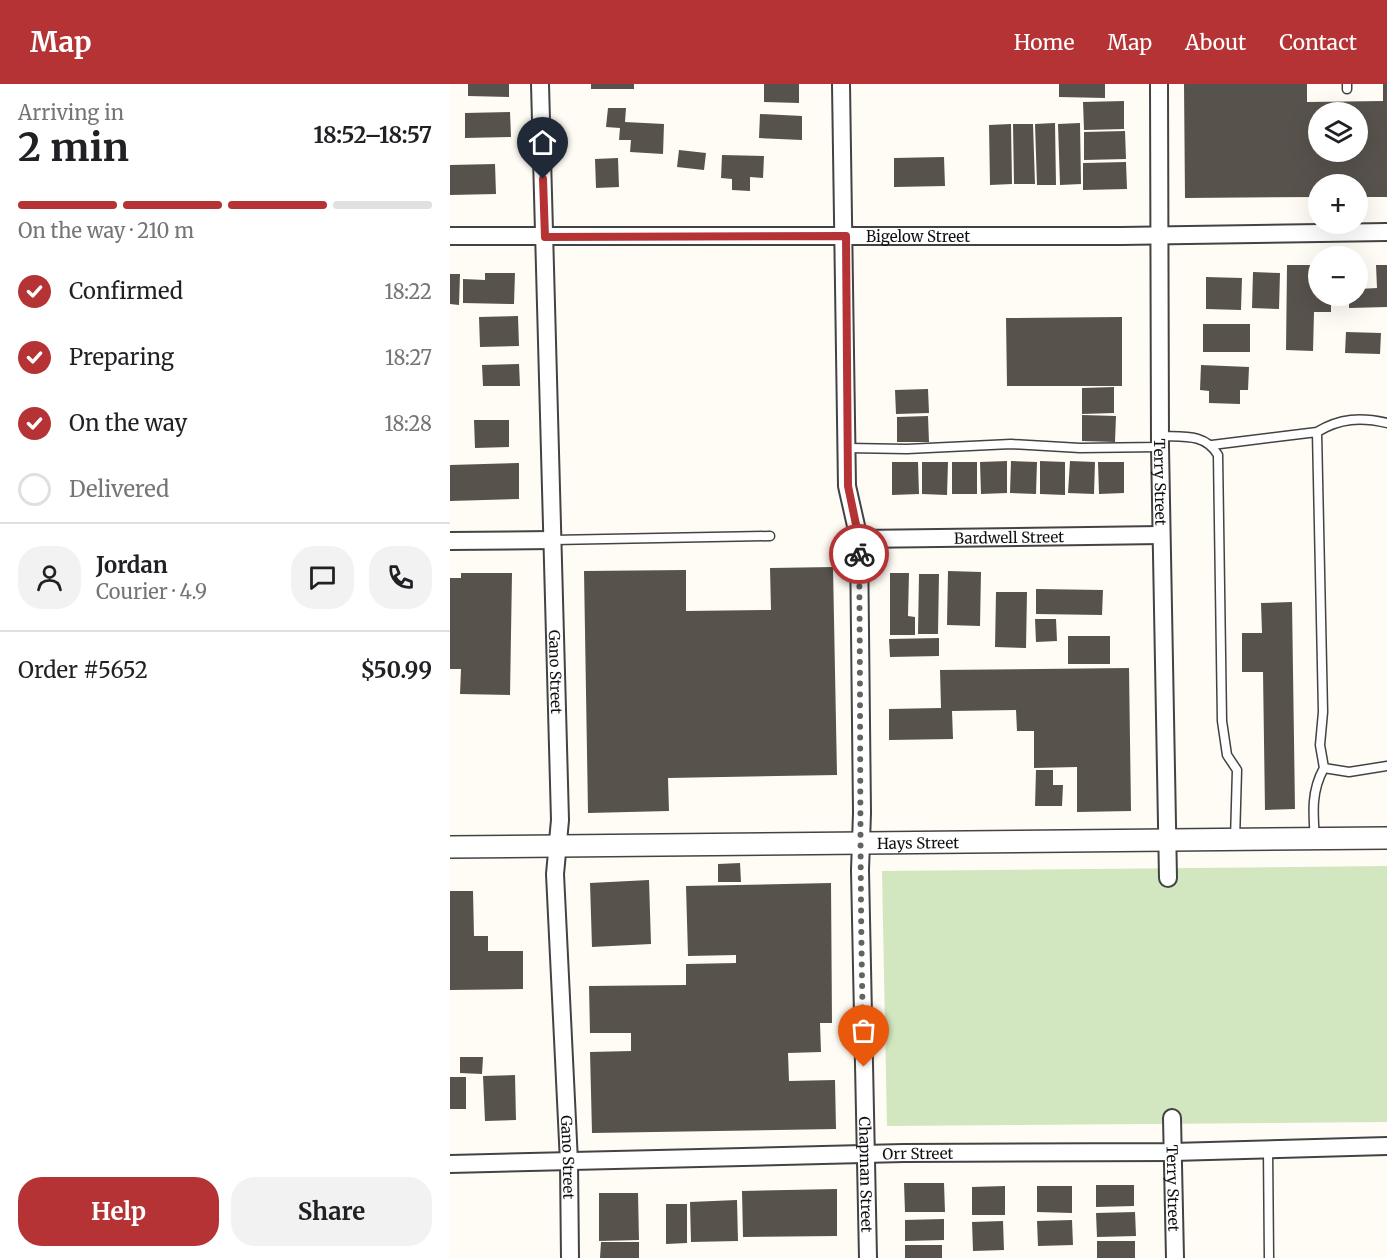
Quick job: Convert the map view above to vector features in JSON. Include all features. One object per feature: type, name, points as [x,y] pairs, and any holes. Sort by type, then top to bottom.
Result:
[{"type":"street","name":"Gano Street","points":[[540,84],[560,820],[555,874],[569,1162],[570,1258]]},
{"type":"street","name":"Chapman Street","points":[[841,84],[846,236],[848,486],[859,539],[862,842],[860,870],[868,1258]]},
{"type":"street","name":"Terry Street","points":[[1159,84],[1161,535],[1168,878]]},
{"type":"street","name":"Bigelow Street","points":[[450,236],[1158,235],[1387,232]]},
{"type":"street","name":"Bardwell Street","points":[[859,539],[1161,535]]},
{"type":"street","points":[[450,541],[553,540]]},
{"type":"street","name":"Hays Street","points":[[450,847],[862,842],[1166,842],[1387,838]]},
{"type":"street","name":"Terry Street","points":[[1172,1118],[1175,1258]]},
{"type":"street","name":"Orr Street","points":[[450,1164],[866,1154],[1173,1152],[1387,1146]]},
{"type":"lane","points":[[1212,445],[1317,432],[1329,424],[1352,419],[1387,423]]},
{"type":"lane","points":[[1315,840],[1313,809],[1315,783],[1324,768],[1320,745],[1323,712],[1317,432]]},
{"type":"lane","points":[[847,448],[907,449],[1011,444],[1080,448],[1203,438],[1212,445],[1218,455],[1222,721],[1227,755],[1237,770],[1235,841]]},
{"type":"lane","points":[[553,540],[770,536]]},
{"type":"lane","points":[[1324,768],[1349,772],[1387,766]]},
{"type":"lane","points":[[1268,1149],[1269,1258]]},
{"type":"green space","points":[[1387,866],[1387,1122],[887,1126],[882,871]]},
{"type":"building","points":[[468,84],[509,84],[509,97],[468,96]]},
{"type":"building","points":[[591,84],[634,84],[634,89],[591,89]]},
{"type":"building","points":[[764,84],[799,84],[799,103],[764,102]]},
{"type":"building","points":[[1059,84],[1105,84],[1105,98],[1059,97]]},
{"type":"building","points":[[1184,84],[1307,84],[1307,102],[1383,101],[1383,84],[1387,84],[1387,197],[1368,197],[1368,174],[1308,174],[1308,197],[1185,198]]},
{"type":"building","points":[[1124,101],[1124,129],[1084,130],[1083,102]]},
{"type":"building","points":[[608,108],[626,108],[625,122],[664,124],[663,154],[630,152],[631,140],[619,140],[620,128],[606,127]]},
{"type":"building","points":[[510,112],[511,137],[465,138],[465,113]]},
{"type":"building","points":[[760,114],[802,116],[802,140],[759,138]]},
{"type":"building","points":[[1055,123],[1056,185],[1037,185],[1035,124]]},
{"type":"building","points":[[1080,123],[1081,184],[1060,185],[1058,124]]},
{"type":"building","points":[[1011,124],[1012,184],[990,185],[989,125]]},
{"type":"building","points":[[1013,124],[1033,124],[1035,184],[1014,184]]},
{"type":"building","points":[[1125,131],[1126,159],[1084,160],[1084,132]]},
{"type":"building","points":[[679,150],[706,153],[704,170],[677,167]]},
{"type":"building","points":[[722,155],[764,156],[763,178],[750,177],[750,191],[732,190],[732,179],[721,178]]},
{"type":"building","points":[[944,157],[945,186],[894,187],[894,158]]},
{"type":"building","points":[[618,158],[619,187],[596,188],[595,159]]},
{"type":"building","points":[[1126,162],[1127,189],[1083,190],[1083,163]]},
{"type":"building","points":[[495,164],[496,194],[450,195],[450,165]]},
{"type":"building","points":[[1287,265],[1308,265],[1308,306],[1331,306],[1331,312],[1314,312],[1313,351],[1286,350]]},
{"type":"building","points":[[1376,265],[1387,265],[1387,307],[1349,308],[1349,306],[1368,306],[1368,288],[1377,288]]},
{"type":"building","points":[[1253,272],[1280,273],[1279,309],[1252,308]]},
{"type":"building","points":[[485,273],[515,273],[514,304],[463,303],[463,279],[485,280]]},
{"type":"building","points":[[450,274],[460,274],[459,305],[450,304]]},
{"type":"building","points":[[1206,277],[1242,278],[1241,310],[1206,309]]},
{"type":"building","points":[[518,316],[519,346],[480,347],[479,317]]},
{"type":"building","points":[[1122,317],[1122,386],[1007,386],[1006,318]]},
{"type":"building","points":[[1203,324],[1250,324],[1250,352],[1203,352]]},
{"type":"building","points":[[1346,332],[1381,333],[1380,354],[1345,353]]},
{"type":"building","points":[[519,364],[520,386],[483,386],[482,365]]},
{"type":"building","points":[[1201,365],[1249,367],[1248,390],[1240,390],[1240,404],[1209,403],[1209,391],[1200,390]]},
{"type":"building","points":[[1114,387],[1114,413],[1082,414],[1082,388]]},
{"type":"building","points":[[928,389],[929,413],[896,414],[895,390]]},
{"type":"building","points":[[1082,415],[1116,416],[1115,442],[1082,441]]},
{"type":"building","points":[[928,416],[929,442],[897,442],[897,417]]},
{"type":"building","points":[[474,420],[509,420],[509,447],[475,448]]},
{"type":"building","points":[[1007,461],[1007,493],[981,494],[980,462]]},
{"type":"building","points":[[1011,461],[1037,462],[1036,494],[1010,493]]},
{"type":"building","points":[[1040,461],[1065,462],[1065,495],[1040,494]]},
{"type":"building","points":[[1070,461],[1095,462],[1094,494],[1068,493]]},
{"type":"building","points":[[892,462],[918,462],[919,494],[892,495]]},
{"type":"building","points":[[922,462],[948,462],[947,495],[922,494]]},
{"type":"building","points":[[952,462],[977,462],[977,494],[952,494]]},
{"type":"building","points":[[1098,462],[1124,462],[1124,493],[1099,494]]},
{"type":"building","points":[[519,463],[519,499],[450,501],[450,465]]},
{"type":"building","points":[[833,567],[837,775],[668,778],[669,811],[588,813],[584,571],[686,570],[686,611],[771,610],[770,568]]},
{"type":"building","points":[[948,571],[981,572],[980,626],[947,625]]},
{"type":"building","points":[[461,573],[512,573],[510,695],[460,694],[461,669],[450,669],[450,578],[461,578]]},
{"type":"building","points":[[890,573],[909,573],[908,616],[915,617],[915,635],[890,635]]},
{"type":"building","points":[[919,574],[939,574],[938,634],[918,634]]},
{"type":"building","points":[[1036,589],[1103,590],[1102,615],[1036,614]]},
{"type":"building","points":[[996,592],[1027,592],[1026,648],[995,647]]},
{"type":"building","points":[[1292,602],[1295,809],[1265,810],[1263,672],[1242,672],[1242,633],[1262,633],[1261,603]]},
{"type":"building","points":[[1035,619],[1056,619],[1057,641],[1036,642]]},
{"type":"building","points":[[1068,636],[1110,636],[1110,664],[1068,664]]},
{"type":"building","points":[[939,638],[939,656],[890,657],[889,639]]},
{"type":"building","points":[[1129,668],[1131,811],[1077,812],[1077,767],[1034,768],[1034,731],[1017,731],[1016,710],[952,711],[953,739],[889,740],[889,709],[941,708],[940,670]]},
{"type":"building","points":[[1036,770],[1053,770],[1053,785],[1063,785],[1062,806],[1035,806]]},
{"type":"building","points":[[740,863],[741,882],[718,882],[718,864]]},
{"type":"building","points":[[649,880],[651,944],[592,947],[590,883]]},
{"type":"building","points":[[831,883],[832,1023],[820,1023],[821,1052],[788,1053],[789,1081],[835,1080],[836,1129],[592,1133],[590,1052],[631,1051],[631,1033],[590,1033],[589,986],[686,985],[686,964],[736,963],[736,955],[688,956],[686,886]]},
{"type":"building","points":[[450,891],[473,891],[474,936],[488,936],[488,951],[523,951],[523,989],[450,990]]},
{"type":"building","points":[[460,1057],[483,1057],[482,1074],[460,1073]]},
{"type":"building","points":[[515,1075],[516,1120],[485,1121],[483,1076]]},
{"type":"building","points":[[450,1077],[466,1077],[466,1109],[450,1109]]},
{"type":"building","points":[[904,1183],[944,1183],[945,1212],[905,1212]]},
{"type":"building","points":[[1096,1185],[1134,1185],[1134,1206],[1096,1207]]},
{"type":"building","points":[[1005,1186],[1005,1215],[972,1215],[972,1187]]},
{"type":"building","points":[[1037,1186],[1072,1186],[1072,1213],[1037,1212]]},
{"type":"building","points":[[837,1189],[837,1236],[743,1237],[742,1191]]},
{"type":"building","points":[[599,1193],[638,1193],[639,1240],[599,1241]]},
{"type":"building","points":[[737,1200],[738,1241],[691,1242],[690,1202]]},
{"type":"building","points":[[666,1204],[687,1204],[687,1243],[666,1244]]},
{"type":"building","points":[[1135,1212],[1136,1236],[1097,1237],[1096,1213]]},
{"type":"building","points":[[944,1219],[944,1240],[905,1241],[905,1220]]},
{"type":"building","points":[[1072,1220],[1073,1245],[1038,1246],[1037,1221]]},
{"type":"building","points":[[1003,1221],[1004,1250],[973,1251],[972,1222]]},
{"type":"building","points":[[1097,1241],[1135,1241],[1135,1258],[1097,1258]]},
{"type":"building","points":[[601,1242],[639,1242],[639,1258],[600,1258]]},
{"type":"building","points":[[905,1245],[942,1245],[942,1258],[905,1258]]},
{"type":"way so far","points":[[859,554],[861,980],[864,1067]]},
{"type":"route","points":[[543,179],[545,237],[846,236],[848,486],[859,539],[859,554]]}]
